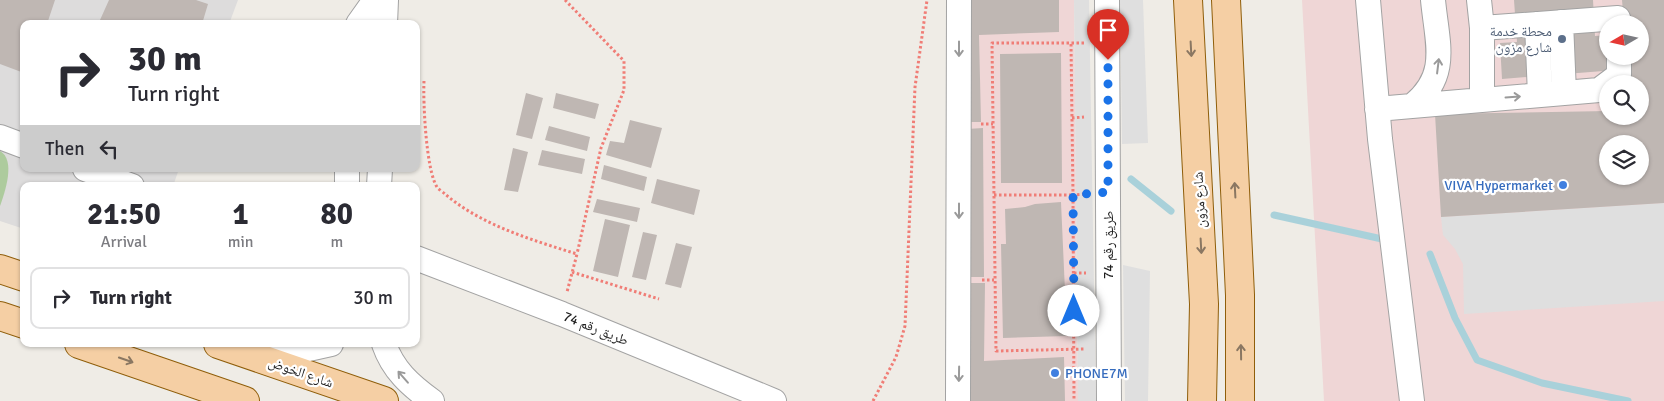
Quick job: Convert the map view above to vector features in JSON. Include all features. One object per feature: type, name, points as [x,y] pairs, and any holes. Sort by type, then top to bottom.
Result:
[{"type":"main road","name":"شارع مزون","points":[[1188,0],[1204,304],[1202,401]]},
{"type":"main road","points":[[1227,2],[1240,295],[1240,401]]},
{"type":"main road","points":[[0,269],[20,276]]},
{"type":"main road","points":[[0,316],[20,323]]},
{"type":"main road","points":[[89,347],[245,401]]},
{"type":"main road","name":"شارع الخوض","points":[[227,347],[384,401]]},
{"type":"street","points":[[361,20],[375,0]]},
{"type":"street","points":[[385,20],[386,0]]},
{"type":"street","points":[[958,401],[959,0]]},
{"type":"street","name":"طريق رقم 74","points":[[1107,0],[1109,401]]},
{"type":"street","points":[[1368,0],[1377,109],[1412,401]]},
{"type":"street","points":[[1413,106],[1426,95],[1435,81],[1439,65],[1433,0]]},
{"type":"street","points":[[1479,0],[1482,28],[1482,100]]},
{"type":"street","points":[[1482,28],[1555,22],[1617,14]]},
{"type":"street","points":[[1555,22],[1558,94]]},
{"type":"street","points":[[1555,22],[1558,94]]},
{"type":"street","points":[[1377,109],[1599,90],[1619,75],[1619,65]]},
{"type":"street","points":[[0,137],[20,144]]},
{"type":"street","points":[[92,172],[121,182]]},
{"type":"street","name":"طريق رقم 74","points":[[420,260],[562,314],[774,401]]},
{"type":"street","points":[[253,356],[318,347]]},
{"type":"street","points":[[386,347],[397,370],[410,385],[432,401]]},
{"type":"path","points":[[562,314],[600,148],[624,90],[624,61],[565,0]]},
{"type":"path","points":[[873,401],[896,357],[905,326],[916,87],[927,0]]},
{"type":"path","points":[[1108,42],[1071,44],[992,43],[996,351],[1109,348]]},
{"type":"path","points":[[1071,44],[1074,401]]},
{"type":"path","points":[[424,81],[428,154],[436,186],[456,203],[483,218],[530,239],[576,254]]},
{"type":"path","points":[[994,195],[1073,195],[1108,192]]},
{"type":"path","points":[[572,272],[659,299]]},
{"type":"shaded area","points":[[0,0],[238,0],[230,20],[20,20],[20,172],[178,172],[174,182],[20,182],[20,228],[0,221]]},
{"type":"shaded area","points":[[948,0],[1074,0],[1078,401],[952,401]]},
{"type":"shaded area","points":[[1074,0],[1089,0],[1096,401],[1078,401]]},
{"type":"shaded area","points":[[1120,0],[1143,0],[1148,143],[1122,144]]},
{"type":"shaded area","points":[[1302,0],[1664,0],[1664,401],[1324,401]]},
{"type":"shaded area","points":[[1664,203],[1664,301],[1464,314],[1463,264],[1455,249],[1443,235],[1441,217]]},
{"type":"shaded area","points":[[1123,265],[1150,271],[1148,401],[1125,401]]},
{"type":"green space","points":[[0,151],[5,155],[7,161],[8,177],[0,206]]},
{"type":"building","points":[[0,0],[55,0],[48,20],[20,20],[20,72],[0,64]]},
{"type":"building","points":[[109,0],[196,0],[208,4],[203,20],[100,20]]},
{"type":"building","points":[[966,0],[1059,0],[1059,32],[979,35],[981,122],[967,122]]},
{"type":"building","name":"محطة خدمة شارع مزون","points":[[1514,0],[1593,0],[1595,36],[1599,36],[1599,65],[1613,65],[1616,70],[1502,79],[1500,43],[1517,42]]},
{"type":"building","points":[[1622,0],[1664,0],[1664,203],[1441,217],[1435,114],[1599,111],[1599,125],[1649,125],[1649,75],[1625,75],[1626,65],[1649,65],[1649,15],[1623,15]]},
{"type":"building","points":[[1061,53],[1062,183],[1001,183],[1000,54]]},
{"type":"building","points":[[526,93],[543,98],[532,139],[516,135]]},
{"type":"building","points":[[556,93],[599,104],[595,119],[553,108]]},
{"type":"building","points":[[630,120],[662,128],[651,168],[606,155],[610,141],[624,143]]},
{"type":"building","points":[[549,126],[590,137],[587,151],[545,140]]},
{"type":"building","points":[[983,128],[984,277],[967,277],[967,129]]},
{"type":"building","points":[[513,148],[528,152],[518,192],[504,190]]},
{"type":"building","points":[[542,150],[585,159],[582,174],[538,165]]},
{"type":"building","points":[[604,165],[647,177],[644,191],[601,179]]},
{"type":"building","points":[[657,179],[700,190],[694,215],[651,203]]},
{"type":"building","points":[[597,199],[640,208],[637,222],[593,212]]},
{"type":"building","points":[[1061,202],[1067,336],[1003,338],[1001,244],[1006,244],[1005,209]]},
{"type":"building","points":[[605,219],[630,225],[618,277],[593,271]]},
{"type":"building","points":[[643,232],[657,235],[646,280],[632,277]]},
{"type":"building","points":[[676,243],[692,247],[681,288],[665,284]]},
{"type":"building","points":[[967,283],[985,283],[984,361],[1064,357],[1065,401],[967,401]]},
{"type":"waterway","points":[[1131,179],[1171,211]]},
{"type":"waterway","points":[[1274,215],[1382,239]]},
{"type":"waterway","points":[[1430,254],[1455,318],[1477,360],[1542,383],[1628,401]]},
{"type":"place","name":"محطة خدمة شارع مزون","points":[[1562,39]]},
{"type":"place","name":"VIVA Hypermarket","points":[[1563,185]]},
{"type":"place","name":"PHONE7M","points":[[1055,373]]},
{"type":"route","points":[[1074,311],[1073,195],[1108,192],[1108,60]]}]
